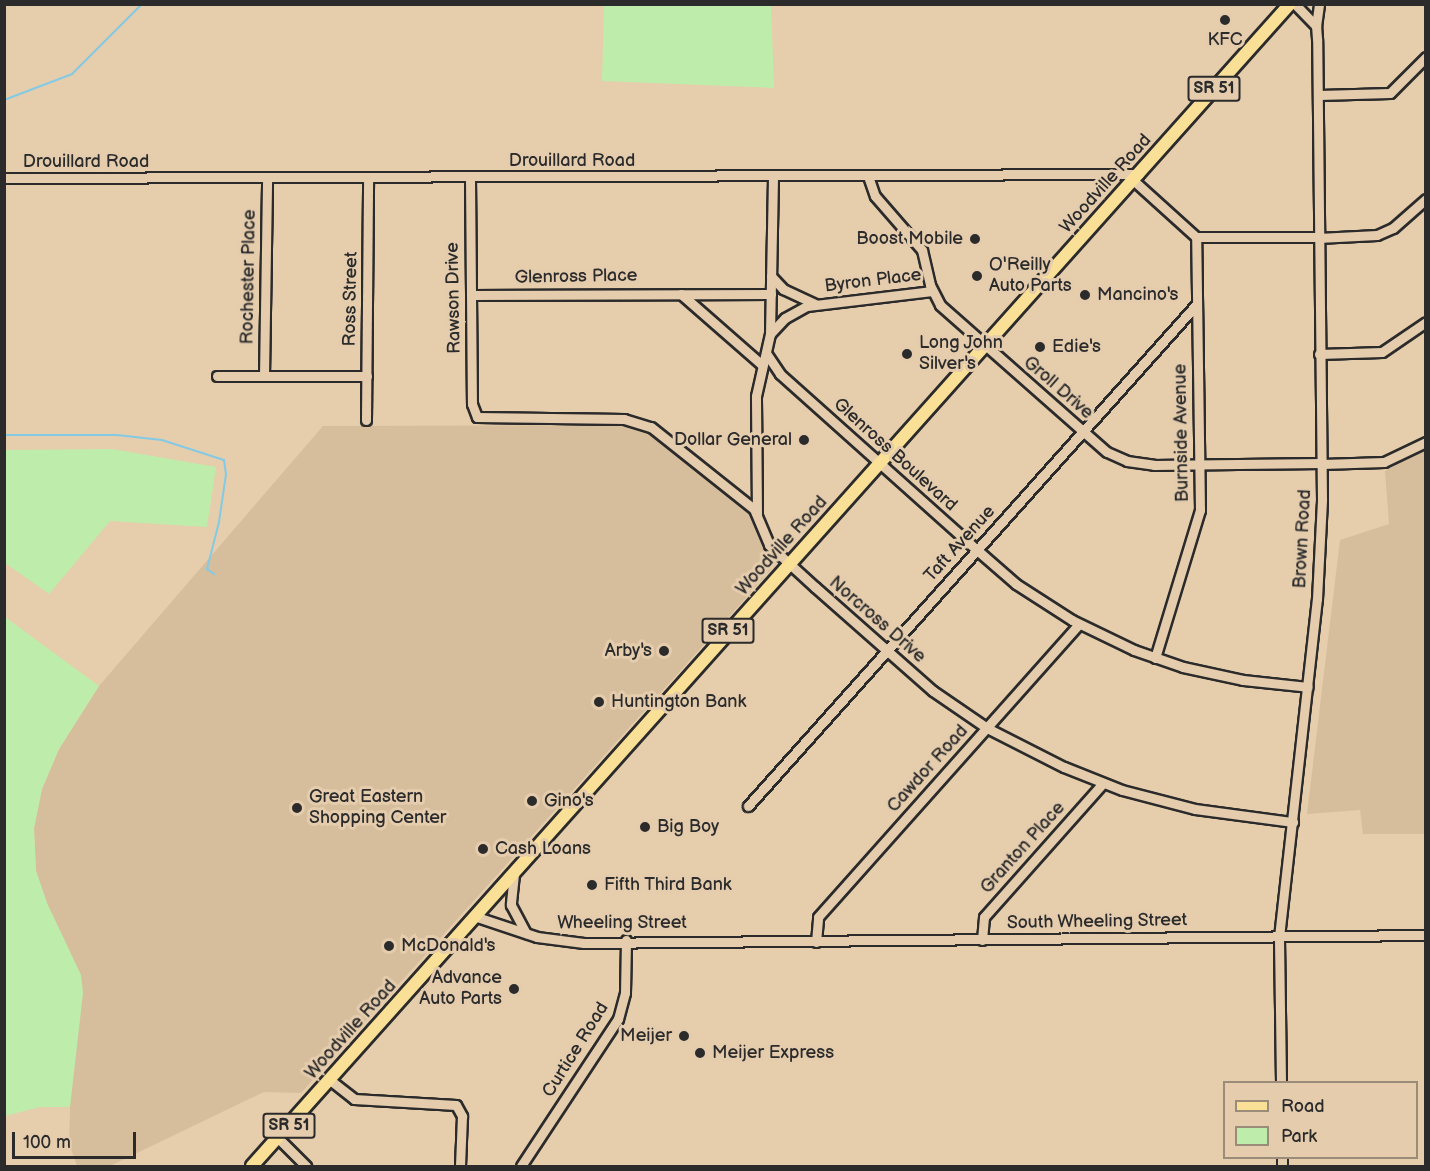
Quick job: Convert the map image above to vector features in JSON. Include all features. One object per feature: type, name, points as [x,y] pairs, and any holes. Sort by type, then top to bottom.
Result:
[{"type":"main road","name":"Woodville Road","points":[[252,1167],[1290,4]]},
{"type":"street","points":[[1295,4],[1317,26]]},
{"type":"street","name":"Brown Road","points":[[1281,1081],[1280,937],[1319,572],[1322,463],[1317,26],[1320,4]]},
{"type":"street","points":[[1319,95],[1390,93],[1425,57]]},
{"type":"street","points":[[757,514],[756,396],[770,334],[773,176]]},
{"type":"street","name":"Groll Drive","points":[[868,176],[875,196],[922,250],[932,291],[940,305],[1103,449],[1127,461],[1199,465],[1384,462],[1425,442]]},
{"type":"street","name":"Drouillard Road","points":[[4,178],[1136,177]]},
{"type":"street","points":[[1136,177],[1196,237],[1377,236],[1393,228],[1425,199]]},
{"type":"street","name":"Rochester Place","points":[[264,376],[267,178]]},
{"type":"street","name":"Ross Street","points":[[366,420],[368,178]]},
{"type":"street","name":"Rawson Drive","points":[[470,178],[472,404],[477,417],[638,421],[663,436],[757,514]]},
{"type":"street","name":"Burnside Avenue","points":[[1155,658],[1199,515],[1196,237]]},
{"type":"street","name":"Byron Place","points":[[771,276],[783,289],[817,304]]},
{"type":"street","name":"Byron Place","points":[[770,334],[793,312],[817,304],[932,291]]},
{"type":"street","points":[[681,294],[762,365]]},
{"type":"street","name":"Glenross Place","points":[[471,295],[771,294]]},
{"type":"street","name":"Taft Avenue","points":[[748,806],[1196,305]]},
{"type":"street","points":[[1319,354],[1382,352],[1425,322]]},
{"type":"street","name":"Glenross Boulevard","points":[[766,353],[780,374],[1027,592],[1079,624],[1155,658],[1222,676],[1308,687]]},
{"type":"street","points":[[217,376],[367,376]]},
{"type":"street","name":"Norcross Drive","points":[[757,514],[765,540],[790,564],[933,691],[987,728],[1103,783],[1195,809],[1293,822]]},
{"type":"street","name":"Cawdor Road","points":[[816,942],[818,917],[1079,624]]},
{"type":"street","name":"Granton Place","points":[[982,940],[984,917],[1103,783]]},
{"type":"street","points":[[514,874],[512,910],[521,928],[531,936]]},
{"type":"street","name":"Wheeling Street","points":[[477,917],[531,936],[584,943],[626,940],[769,943]]},
{"type":"street","name":"South Wheeling Street","points":[[769,943],[1425,935]]},
{"type":"street","name":"Curtice Road","points":[[521,1167],[618,1019],[626,993],[626,940]]},
{"type":"street","points":[[330,1080],[354,1099],[437,1101],[458,1106],[462,1116],[460,1167]]},
{"type":"street","points":[[278,1138],[306,1167]]},
{"type":"shaded area","name":"Great Eastern Shopping Center","points":[[625,425],[650,434],[750,512],[779,561],[301,1093],[264,1092],[110,1166],[77,1166],[69,1143],[71,1079],[47,903],[36,871],[34,828],[42,789],[59,749],[99,686],[323,426]]},
{"type":"shaded area","points":[[1425,447],[1425,834],[1363,834],[1360,810],[1307,814],[1340,540],[1389,524],[1385,471]]},
{"type":"green space","points":[[604,5],[771,5],[774,88],[602,81]]},
{"type":"green space","points":[[112,449],[216,467],[207,527],[110,521],[49,594],[5,563],[5,450]]},
{"type":"green space","points":[[5,617],[99,686],[59,749],[42,789],[34,828],[36,871],[47,903],[81,975],[83,993],[70,1107],[40,1107],[5,1116]]},
{"type":"waterway","points":[[4,100],[72,74],[142,4]]},
{"type":"waterway","points":[[4,435],[117,435],[162,440],[224,460],[226,474],[219,522],[207,569],[214,574]]},
{"type":"place","name":"KFC","points":[[1225,20]]},
{"type":"place","name":"Boost Mobile","points":[[975,239]]},
{"type":"place","name":"O'Reilly Auto Parts","points":[[977,276]]},
{"type":"place","name":"Mancino's","points":[[1085,295]]},
{"type":"place","name":"Edie's","points":[[1040,347]]},
{"type":"place","name":"Long John Silver's","points":[[907,354]]},
{"type":"place","name":"Dollar General","points":[[804,440]]},
{"type":"place","name":"Arby's","points":[[664,651]]},
{"type":"place","name":"Huntington Bank","points":[[599,702]]},
{"type":"place","name":"Gino's","points":[[532,801]]},
{"type":"place","name":"Great Eastern Shopping Center","points":[[297,808]]},
{"type":"place","name":"Big Boy","points":[[645,827]]},
{"type":"place","name":"Cash Loans","points":[[483,849]]},
{"type":"place","name":"Fifth Third Bank","points":[[592,885]]},
{"type":"place","name":"McDonald's","points":[[389,946]]},
{"type":"place","name":"Advance Auto Parts","points":[[514,989]]},
{"type":"place","name":"Meijer","points":[[684,1036]]},
{"type":"place","name":"Meijer Express","points":[[700,1053]]}]
